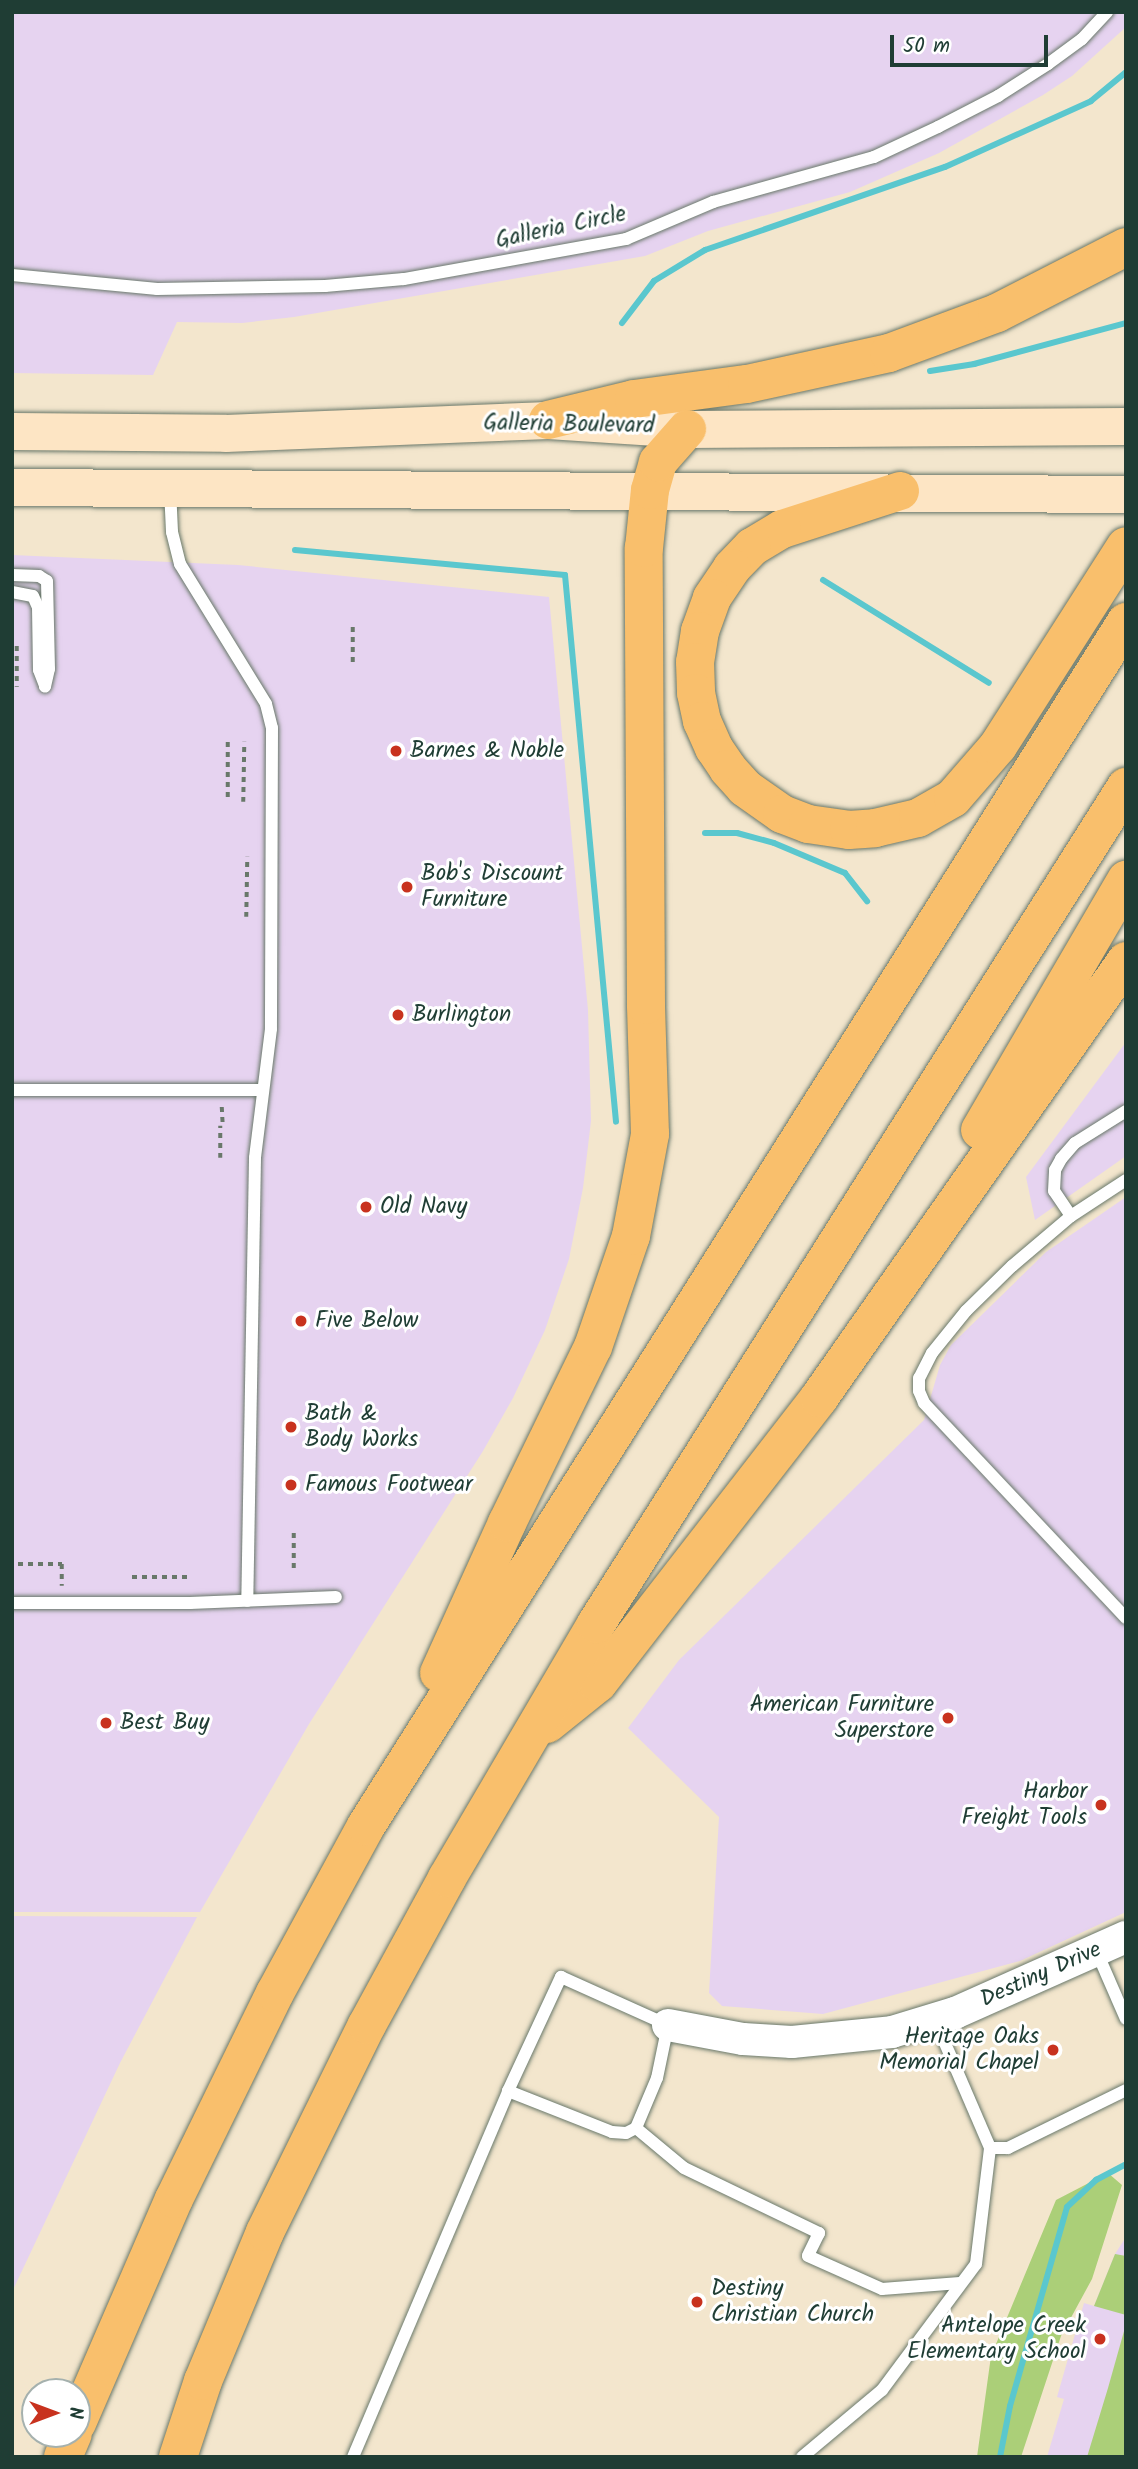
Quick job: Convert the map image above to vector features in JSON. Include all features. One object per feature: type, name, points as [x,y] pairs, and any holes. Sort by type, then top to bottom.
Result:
[{"type":"highway","points":[[548,420],[634,399],[747,384],[889,353],[997,313],[1126,247]]},
{"type":"highway","points":[[381,1802],[506,1523],[593,1347],[631,1236],[650,1134],[646,1005],[644,548],[650,490],[658,462],[687,429]]},
{"type":"highway","points":[[900,491],[782,528],[752,547],[732,568],[712,598],[700,631],[695,662],[696,693],[702,720],[715,748],[728,769],[746,788],[782,814],[808,824],[849,830],[875,828],[918,818],[953,798],[998,746],[1126,546]]},
{"type":"highway","points":[[91,2391],[169,2211],[263,2017],[381,1802],[1126,622]]},
{"type":"highway","points":[[178,2457],[203,2381],[271,2220],[367,2025],[447,1878],[596,1624],[1126,787]]},
{"type":"highway","points":[[908,1272],[953,1175],[1126,880]]},
{"type":"highway","points":[[529,1739],[598,1683],[820,1398],[1126,961]]},
{"type":"main road","name":"Galleria Boulevard","points":[[21,437],[225,433],[548,420],[687,429],[1126,426]]},
{"type":"main road","points":[[12,487],[1118,494]]},
{"type":"street","name":"Destiny Drive","points":[[668,2025],[743,2039],[792,2042],[892,2032],[955,2013],[1126,1937]]},
{"type":"lane","name":"Galleria Circle","points":[[12,275],[157,289],[325,286],[418,276],[626,239],[713,202],[874,158],[998,96],[1082,39],[1107,12]]},
{"type":"lane","points":[[170,489],[172,532],[180,564],[271,716],[271,1029],[267,1069],[256,1126],[251,1271],[247,1601]]},
{"type":"lane","points":[[12,575],[39,576],[47,581],[49,669],[45,687],[39,670],[38,607],[33,596],[12,592]]},
{"type":"lane","points":[[12,1090],[261,1090]]},
{"type":"lane","points":[[1071,1216],[1054,1191],[1055,1170],[1075,1143],[1126,1111]]},
{"type":"lane","points":[[1126,1180],[1071,1216],[1012,1266],[966,1311],[924,1364],[919,1378],[919,1391],[924,1403],[1126,1618]]},
{"type":"lane","points":[[12,1603],[247,1601],[336,1597]]},
{"type":"lane","points":[[1096,1950],[1126,2019]]},
{"type":"lane","points":[[353,2457],[508,2091],[561,1977],[668,2025],[657,2078],[636,2128],[626,2133],[612,2132],[508,2091]]},
{"type":"lane","points":[[802,2457],[882,2390],[976,2264],[990,2148],[934,2019]]},
{"type":"lane","points":[[990,2148],[1008,2148],[1126,2090]]},
{"type":"lane","points":[[636,2128],[684,2168],[819,2233],[808,2256],[882,2289],[960,2283]]},
{"type":"path","points":[[353,627],[353,663]]},
{"type":"path","points":[[17,646],[17,687]]},
{"type":"path","points":[[228,742],[228,802]]},
{"type":"path","points":[[243,803],[244,742]]},
{"type":"path","points":[[246,917],[247,857]]},
{"type":"path","points":[[220,1126],[220,1158]]},
{"type":"path","points":[[294,1533],[294,1571]]},
{"type":"path","points":[[18,1564],[62,1564],[62,1603]]},
{"type":"path","points":[[132,1577],[190,1577]]},
{"type":"shaded area","points":[[12,12],[1126,12],[1126,27],[1072,76],[1043,95],[939,153],[850,192],[708,231],[645,256],[294,317],[242,323],[177,322],[153,375],[12,373]]},
{"type":"shaded area","points":[[12,555],[238,565],[549,597],[588,1010],[591,1121],[583,1188],[569,1259],[545,1330],[513,1398],[483,1451],[309,1724],[200,1912],[12,1912]]},
{"type":"shaded area","points":[[1126,1042],[1126,1156],[1035,1220],[1026,1177]]},
{"type":"shaded area","points":[[1126,1197],[1126,1912],[1020,1961],[823,2014],[722,2006],[709,1993],[719,1817],[628,1728],[679,1660],[924,1420],[940,1365],[951,1345],[1046,1252]]},
{"type":"shaded area","points":[[12,1916],[197,1917],[120,2063],[12,2292]]},
{"type":"shaded area","name":"Antelope Creek Elementary School","points":[[1126,2237],[1126,2457],[1047,2457],[1064,2399],[1057,2397],[1084,2303],[1094,2306],[1115,2254]]},
{"type":"green space","points":[[1108,2173],[1122,2185],[1092,2279],[1061,2336],[1021,2457],[977,2457],[991,2356],[1056,2200]]},
{"type":"green space","points":[[1115,2254],[1126,2256],[1126,2315],[1094,2306]]},
{"type":"green space","points":[[1126,2324],[1126,2457],[1087,2457],[1108,2388]]},
{"type":"waterway","points":[[622,323],[654,281],[705,250],[945,167],[1091,101],[1126,72]]},
{"type":"waterway","points":[[930,371],[974,364],[1126,323]]},
{"type":"waterway","points":[[295,550],[565,575],[616,1122]]},
{"type":"waterway","points":[[823,580],[989,683]]},
{"type":"waterway","points":[[705,833],[737,833],[774,843],[845,873],[867,901]]},
{"type":"waterway","points":[[1000,2457],[1010,2406],[1067,2207],[1096,2180],[1126,2164]]},
{"type":"place","name":"Barnes & Noble","points":[[396,751]]},
{"type":"place","name":"Bob's Discount Furniture","points":[[407,887]]},
{"type":"place","name":"Burlington","points":[[398,1015]]},
{"type":"place","name":"Old Navy","points":[[366,1207]]},
{"type":"place","name":"Five Below","points":[[301,1321]]},
{"type":"place","name":"Bath & Body Works","points":[[291,1427]]},
{"type":"place","name":"Famous Footwear","points":[[291,1485]]},
{"type":"place","name":"American Furniture Superstore","points":[[948,1718]]},
{"type":"place","name":"Best Buy","points":[[106,1723]]},
{"type":"place","name":"Harbor Freight Tools","points":[[1101,1805]]},
{"type":"place","name":"Heritage Oaks Memorial Chapel","points":[[1053,2050]]},
{"type":"place","name":"Destiny Christian Church","points":[[697,2302]]},
{"type":"place","name":"Antelope Creek Elementary School","points":[[1100,2339]]}]
